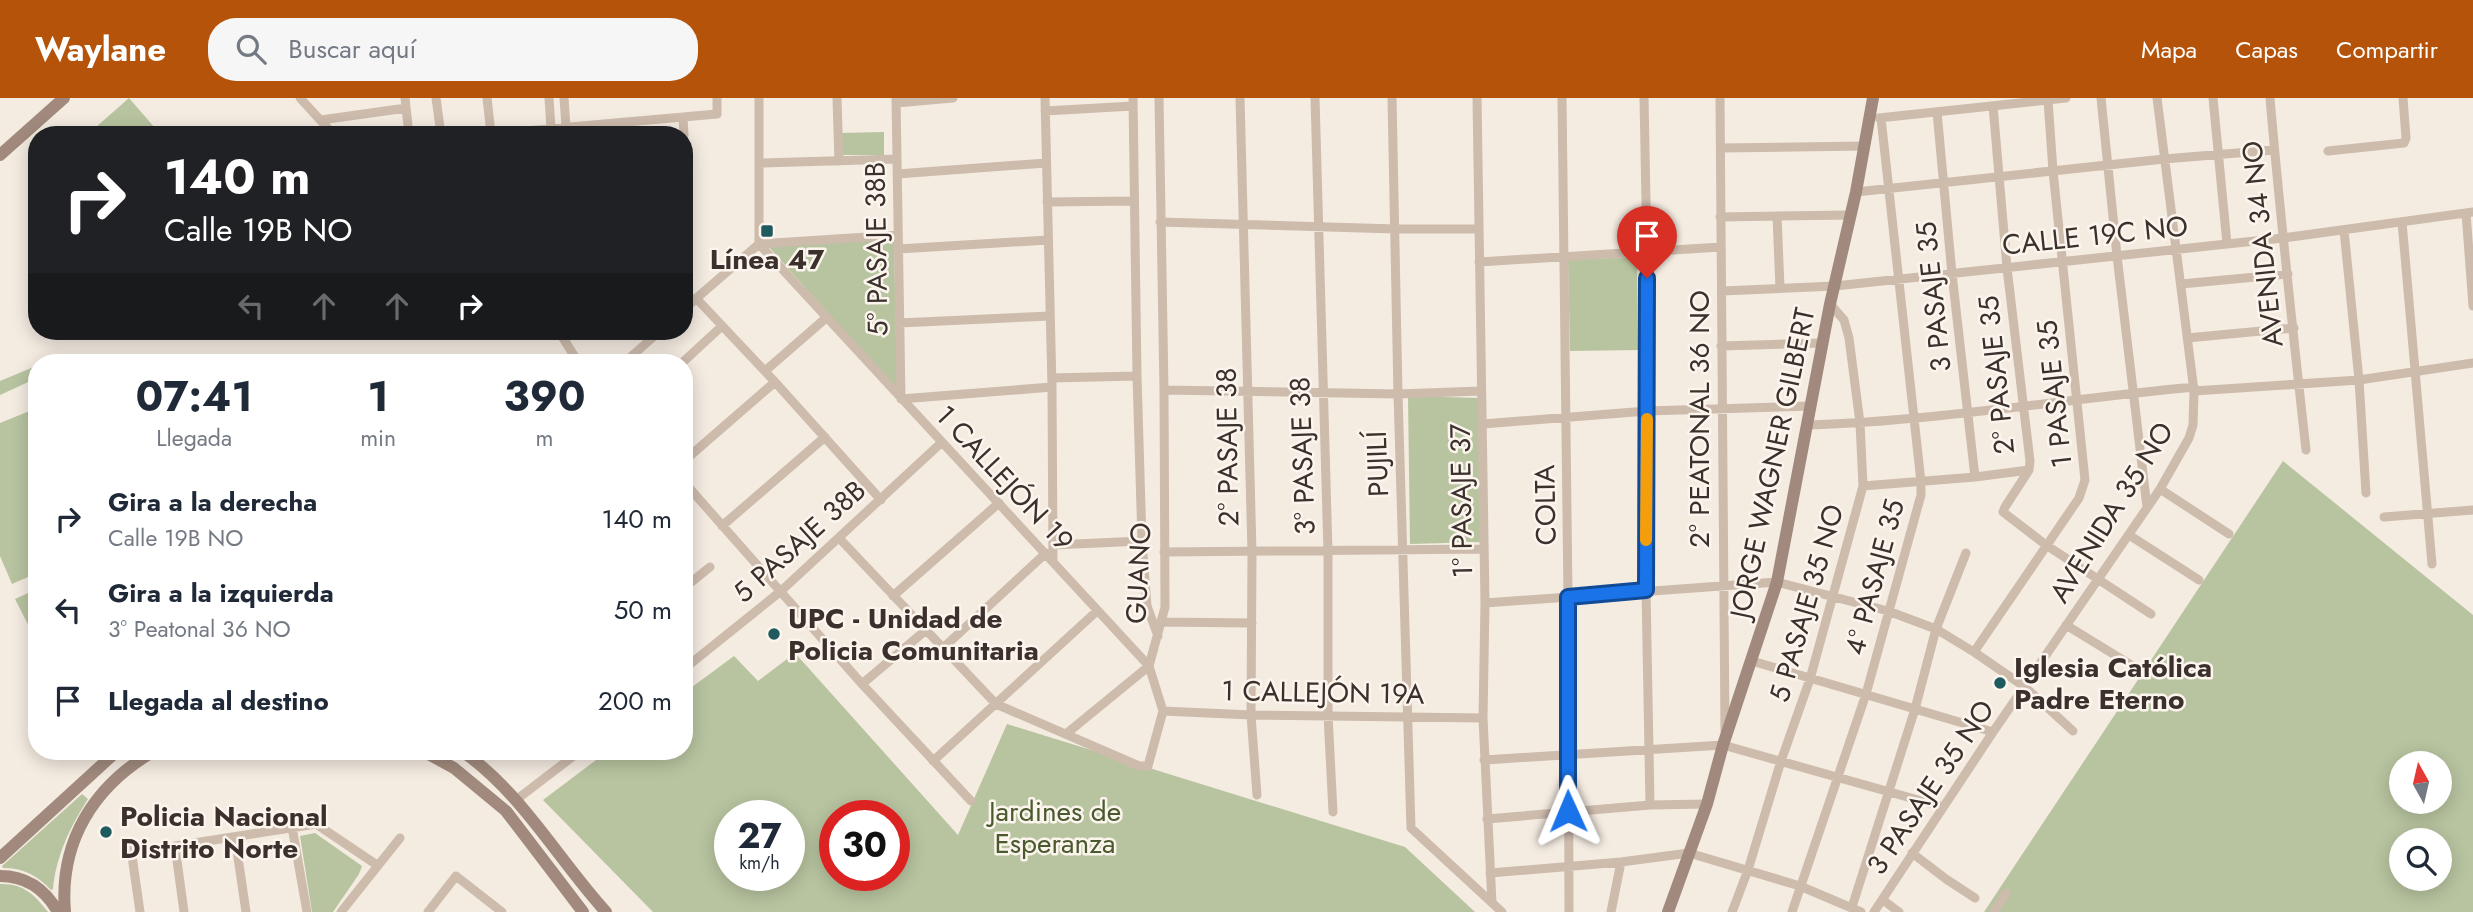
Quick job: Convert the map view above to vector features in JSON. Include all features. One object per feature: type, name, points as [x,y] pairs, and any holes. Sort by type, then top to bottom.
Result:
[{"type":"street","points":[[32,126],[64,98]]},
{"type":"street","points":[[300,98],[326,126]]},
{"type":"street","points":[[436,98],[440,126]]},
{"type":"street","points":[[487,98],[490,126]]},
{"type":"street","points":[[549,98],[551,126]]},
{"type":"street","points":[[564,98],[571,126]]},
{"type":"street","points":[[597,126],[717,114],[718,98]]},
{"type":"street","points":[[759,98],[759,244]]},
{"type":"street","points":[[837,98],[839,161]]},
{"type":"street","points":[[896,101],[953,98]]},
{"type":"street","points":[[1045,98],[1053,561]]},
{"type":"street","name":"GUANO","points":[[1158,638],[1165,607],[1159,98]]},
{"type":"street","name":"2° PASAJE 38","points":[[1240,98],[1252,552],[1251,715],[1257,795]]},
{"type":"street","name":"3° PASAJE 38","points":[[1315,98],[1328,552],[1328,715],[1333,812]]},
{"type":"street","name":"PUJILÍ","points":[[1392,98],[1411,828],[1492,903]]},
{"type":"street","name":"1° PASAJE 37","points":[[1477,98],[1485,603],[1483,718],[1492,903]]},
{"type":"street","name":"COLTA","points":[[1562,98],[1569,912]]},
{"type":"street","points":[[1644,98],[1647,252],[1646,590],[1650,806]]},
{"type":"street","name":"2° PEATONAL 36 NO","points":[[1720,98],[1724,742]]},
{"type":"street","name":"JORGE WAGNER GILBERT","points":[[1668,912],[1707,804],[1724,742],[1777,582],[1830,304],[1865,146],[1876,118],[1873,98]]},
{"type":"street","points":[[1876,118],[2066,98]]},
{"type":"street","points":[[2101,98],[2147,507]]},
{"type":"street","name":"AVENIDA 35 NO","points":[[2025,687],[2160,489],[2189,438],[2193,425],[2194,389],[2157,98]]},
{"type":"street","points":[[2213,98],[2227,244]]},
{"type":"street","name":"AVENIDA 34 NO","points":[[2270,98],[2306,450]]},
{"type":"street","points":[[2328,151],[2404,143],[2406,138],[2403,98]]},
{"type":"street","name":"1 PASAJE 35","points":[[1974,652],[2079,498],[2085,480],[2048,100]]},
{"type":"street","name":"5° PASAJE 38B","points":[[896,101],[901,399]]},
{"type":"street","points":[[1045,111],[1133,102]]},
{"type":"street","name":"GUANO","points":[[1133,102],[1142,541],[1147,606],[1158,638]]},
{"type":"street","points":[[321,120],[406,103],[409,126]]},
{"type":"street","name":"2° PASAJE 35","points":[[1993,106],[1998,178],[2029,470],[2003,510],[2046,545]]},
{"type":"street","name":"3 PASAJE 35","points":[[1937,112],[1975,477]]},
{"type":"street","points":[[683,117],[684,126]]},
{"type":"street","name":"4° PASAJE 35","points":[[1792,912],[1866,694],[1921,495],[1888,189],[1876,118]]},
{"type":"street","points":[[630,122],[630,126]]},
{"type":"street","points":[[0,155],[28,130]]},
{"type":"street","points":[[1721,148],[1865,146]]},
{"type":"street","points":[[1856,192],[2274,150]]},
{"type":"street","points":[[759,163],[897,159]]},
{"type":"street","points":[[897,174],[1046,163]]},
{"type":"street","points":[[1047,202],[1134,201]]},
{"type":"street","points":[[2470,213],[2473,306]]},
{"type":"street","name":"CALLE 19C NO","points":[[1722,291],[1835,286],[1952,274],[2227,244],[2470,213]]},
{"type":"street","points":[[1720,217],[1851,215]]},
{"type":"street","points":[[1777,216],[1780,288]]},
{"type":"street","points":[[1160,222],[1478,229]]},
{"type":"street","points":[[2402,222],[2432,564]]},
{"type":"street","points":[[2344,230],[2359,380],[2365,493]]},
{"type":"street","points":[[693,301],[759,244],[898,235]]},
{"type":"street","points":[[898,249],[1048,240]]},
{"type":"street","name":"1 CALLEJÓN 19","points":[[759,244],[1149,666],[1163,711]]},
{"type":"street","points":[[1479,262],[1721,247]]},
{"type":"street","points":[[2181,284],[2288,274]]},
{"type":"street","points":[[696,298],[881,500]]},
{"type":"street","name":"5 PASAJE 35 NO","points":[[1732,912],[1810,679],[1864,486],[1860,423],[1847,328],[1830,304]]},
{"type":"street","points":[[900,323],[1050,316]]},
{"type":"street","points":[[765,371],[826,318]]},
{"type":"street","points":[[692,354],[722,326]]},
{"type":"street","points":[[2187,338],[2294,328]]},
{"type":"street","points":[[634,354],[650,340]]},
{"type":"street","points":[[1721,346],[1823,344]]},
{"type":"street","points":[[1808,425],[1970,414],[2133,393],[2359,380],[2473,363]]},
{"type":"street","points":[[901,399],[1052,382],[1137,376]]},
{"type":"street","points":[[693,453],[775,382]]},
{"type":"street","points":[[1164,390],[1398,394],[1482,391]]},
{"type":"street","points":[[1483,424],[1647,411],[1811,405]]},
{"type":"street","points":[[722,526],[825,437]]},
{"type":"street","name":"5 PASAJE 38B","points":[[693,662],[781,591],[942,443]]},
{"type":"street","points":[[1864,486],[2029,470]]},
{"type":"street","points":[[2160,489],[2229,534]]},
{"type":"street","points":[[693,492],[862,684],[971,801]]},
{"type":"street","points":[[894,596],[999,503]]},
{"type":"street","points":[[2384,517],[2473,510]]},
{"type":"street","points":[[2129,535],[2199,580]]},
{"type":"street","points":[[839,538],[996,704],[1139,766],[1148,766],[1163,711]]},
{"type":"street","points":[[1053,545],[1142,541]]},
{"type":"street","points":[[2046,545],[2151,614]]},
{"type":"street","points":[[1164,552],[1484,550]]},
{"type":"street","points":[[943,648],[1046,553]]},
{"type":"street","points":[[1852,907],[1915,709],[1936,629],[1966,553]]},
{"type":"street","points":[[693,580],[710,567]]},
{"type":"street","points":[[1485,603],[1777,582],[1888,611],[1936,629],[2025,687],[2073,731]]},
{"type":"street","points":[[933,761],[1097,611]]},
{"type":"street","points":[[1161,622],[1252,623]]},
{"type":"street","points":[[2066,625],[2136,668]]},
{"type":"street","points":[[862,684],[926,630]]},
{"type":"street","points":[[1066,734],[1149,666],[1158,638]]},
{"type":"street","points":[[1752,661],[1993,732]]},
{"type":"street","name":"3 PASAJE 35 NO","points":[[1874,912],[2025,687]]},
{"type":"street","name":"1 CALLEJÓN 19A","points":[[1163,711],[1483,718]]},
{"type":"street","points":[[1484,760],[1724,742],[1943,807]]},
{"type":"street","points":[[0,858],[107,760]]},
{"type":"street","points":[[65,912],[64,879],[67,861],[89,811],[114,778],[138,760]]},
{"type":"street","points":[[440,760],[454,768],[506,811],[583,912]]},
{"type":"street","points":[[478,760],[516,800],[606,912]]},
{"type":"street","points":[[516,800],[568,760]]},
{"type":"street","points":[[1487,818],[1707,804]]},
{"type":"street","points":[[184,912],[175,846],[316,824],[377,865]]},
{"type":"street","points":[[292,827],[307,912]]},
{"type":"street","points":[[235,837],[246,912]]},
{"type":"street","points":[[341,912],[400,838]]},
{"type":"street","points":[[131,849],[140,912]]},
{"type":"street","points":[[1490,873],[1621,862],[1689,853],[1801,886],[1861,912]]},
{"type":"street","points":[[1912,853],[1975,898]]},
{"type":"street","points":[[1611,912],[1621,862]]},
{"type":"street","points":[[0,876],[26,880],[37,886],[58,912]]},
{"type":"street","points":[[428,912],[456,876],[502,912]]},
{"type":"street","points":[[1994,912],[2006,893]]},
{"type":"street","points":[[1883,900],[1899,912]]},
{"type":"street","points":[[1492,903],[1502,912]]},
{"type":"green space","points":[[129,98],[153,126],[97,126]]},
{"type":"green space","points":[[884,132],[884,155],[842,155],[841,133]]},
{"type":"green space","points":[[894,239],[897,390],[768,246]]},
{"type":"green space","points":[[1637,257],[1638,350],[1570,351],[1568,260]]},
{"type":"green space","points":[[28,369],[28,382],[0,395],[0,381]]},
{"type":"green space","points":[[1408,396],[1480,398],[1482,542],[1410,544]]},
{"type":"green space","points":[[28,412],[28,577],[12,584],[0,556],[0,423]]},
{"type":"green space","points":[[2283,461],[2473,615],[2473,912],[1984,912]]},
{"type":"green space","points":[[28,593],[28,624],[15,599]]},
{"type":"green space","name":"Jardines de Esperanza","points":[[795,653],[958,835],[1007,724],[1405,847],[1475,912],[653,912],[543,800],[596,760],[693,760],[693,686],[734,656],[758,681]]},
{"type":"green space","points":[[82,794],[88,799],[65,842],[53,889],[29,873],[3,868],[2,866]]},
{"type":"green space","points":[[315,833],[362,866],[333,912],[312,912],[300,836]]},
{"type":"green space","points":[[0,884],[28,891],[48,912],[0,912]]},
{"type":"slow traffic","points":[[1646,540],[1647,419]]},
{"type":"place","name":"Línea 47","points":[[767,231]]},
{"type":"place","name":"UPC - Unidad de Policia Comunitaria","points":[[774,634]]},
{"type":"place","name":"Iglesia Católica Padre Eterno","points":[[2000,683]]},
{"type":"place","name":"Policia Nacional Distrito Norte","points":[[106,832]]},
{"type":"route","points":[[1568,811],[1568,597],[1646,590],[1647,278]]}]
